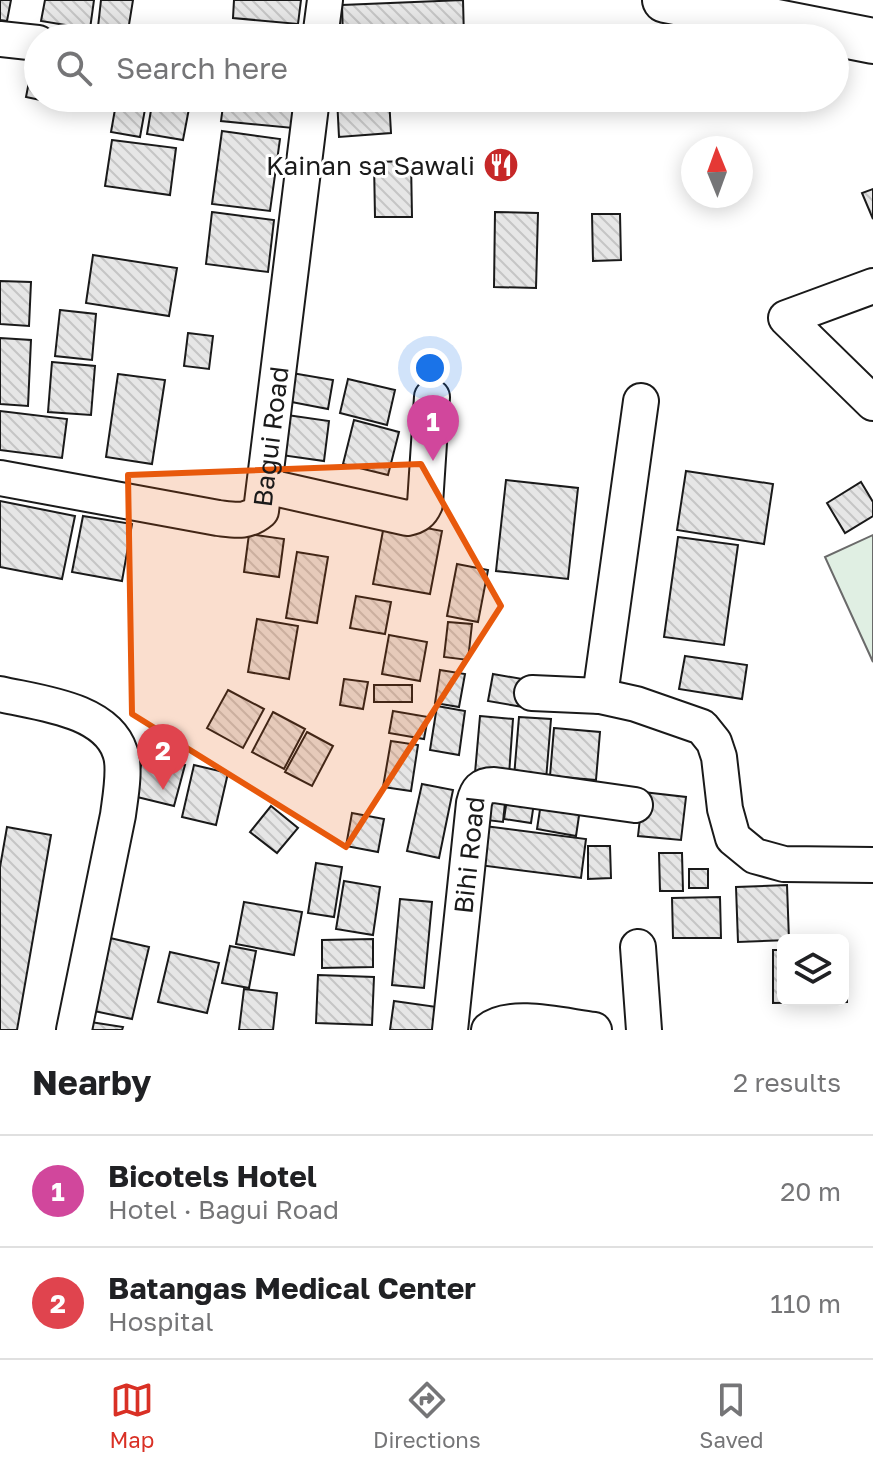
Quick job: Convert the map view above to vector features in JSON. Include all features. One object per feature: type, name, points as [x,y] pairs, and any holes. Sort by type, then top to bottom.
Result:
[{"type":"main road","points":[[665,0],[787,24]]},
{"type":"main road","points":[[849,36],[873,41]]},
{"type":"street","points":[[322,24],[325,0]]},
{"type":"street","points":[[0,39],[24,42]]},
{"type":"street","name":"Bagui Road","points":[[0,478],[243,521],[261,511],[310,112]]},
{"type":"street","points":[[873,286],[786,318],[873,403]]},
{"type":"street","points":[[265,486],[407,518],[415,517],[425,504],[432,397]]},
{"type":"street","points":[[600,696],[641,401]]},
{"type":"street","points":[[532,693],[600,696],[636,704],[702,727],[714,742],[719,757],[725,809],[733,838],[755,856],[784,864],[873,865]]},
{"type":"street","points":[[0,694],[77,712],[105,727],[121,753],[118,815],[74,1030]]},
{"type":"street","name":"Bihi Road","points":[[450,1030],[474,803],[480,788],[494,785],[635,805]]},
{"type":"street","points":[[638,947],[644,1030]]},
{"type":"street","points":[[489,1030],[507,1022],[526,1021],[594,1030]]},
{"type":"highlighted area","points":[[421,464],[501,606],[346,847],[132,714],[128,475]]},
{"type":"green space","points":[[873,535],[873,662],[825,557]]},
{"type":"building","points":[[0,0],[11,0],[7,21],[0,20]]},
{"type":"building","points":[[45,0],[94,0],[91,24],[41,21]]},
{"type":"building","points":[[101,0],[133,0],[129,24],[98,24]]},
{"type":"building","points":[[234,0],[301,0],[298,24],[233,18]]},
{"type":"building","points":[[463,0],[464,24],[343,24],[342,5]]},
{"type":"building","points":[[115,112],[144,112],[140,137],[111,132]]},
{"type":"building","points":[[151,112],[188,112],[183,140],[147,134]]},
{"type":"building","points":[[222,112],[295,112],[293,128],[221,121]]},
{"type":"building","points":[[338,112],[390,112],[391,133],[339,137]]},
{"type":"building","points":[[222,131],[280,139],[270,211],[212,204]]},
{"type":"building","points":[[112,140],[176,148],[170,195],[105,186]]},
{"type":"building","points":[[411,161],[412,217],[375,217],[374,162]]},
{"type":"building","points":[[873,189],[873,219],[862,193]]},
{"type":"building","points":[[212,212],[274,220],[268,272],[206,264]]},
{"type":"building","points":[[495,212],[538,213],[536,288],[494,287]]},
{"type":"building","points":[[592,214],[620,214],[621,260],[593,261]]},
{"type":"building","points":[[93,255],[177,268],[169,316],[86,303]]},
{"type":"building","points":[[0,281],[31,282],[29,326],[0,324]]},
{"type":"building","points":[[60,310],[96,314],[92,360],[55,356]]},
{"type":"building","points":[[188,333],[213,336],[209,369],[184,366]]},
{"type":"building","points":[[0,338],[31,340],[28,406],[0,404]]},
{"type":"building","points":[[52,362],[95,366],[91,415],[48,412]]},
{"type":"building","points":[[286,372],[333,380],[328,409],[281,400]]},
{"type":"building","points":[[118,374],[165,380],[152,464],[106,457]]},
{"type":"building","points":[[348,379],[395,390],[387,425],[340,413]]},
{"type":"building","points":[[0,411],[67,419],[62,458],[0,450]]},
{"type":"building","points":[[287,415],[329,421],[324,461],[281,455]]},
{"type":"building","points":[[354,420],[399,432],[388,475],[343,464]]},
{"type":"building","points":[[686,471],[773,484],[764,544],[677,530]]},
{"type":"building","points":[[506,480],[578,488],[568,579],[496,571]]},
{"type":"building","points":[[861,482],[873,502],[873,516],[845,533],[827,503]]},
{"type":"building","points":[[0,501],[75,516],[62,579],[0,567]]},
{"type":"building","points":[[83,516],[132,524],[122,581],[72,572]]},
{"type":"building","points":[[385,520],[442,531],[430,594],[373,584]]},
{"type":"building","points":[[249,534],[284,539],[279,577],[244,572]]},
{"type":"building","points":[[678,537],[738,545],[724,645],[664,637]]},
{"type":"building","points":[[297,552],[328,557],[317,623],[286,618]]},
{"type":"building","points":[[457,564],[488,570],[478,622],[447,616]]},
{"type":"building","points":[[356,596],[391,602],[385,634],[350,628]]},
{"type":"building","points":[[257,619],[298,626],[289,679],[248,672]]},
{"type":"building","points":[[448,622],[472,624],[468,660],[444,657]]},
{"type":"building","points":[[389,635],[427,642],[420,681],[382,674]]},
{"type":"building","points":[[685,656],[747,665],[742,699],[679,689]]},
{"type":"building","points":[[440,670],[465,674],[459,707],[435,703]]},
{"type":"building","points":[[493,674],[528,680],[523,707],[488,701]]},
{"type":"building","points":[[344,679],[368,682],[363,709],[340,705]]},
{"type":"building","points":[[374,685],[412,685],[412,702],[374,702]]},
{"type":"building","points":[[228,690],[264,709],[243,748],[207,728]]},
{"type":"building","points":[[437,706],[465,711],[459,755],[430,750]]},
{"type":"building","points":[[393,711],[428,717],[424,739],[389,733]]},
{"type":"building","points":[[273,712],[305,729],[284,769],[252,752]]},
{"type":"building","points":[[480,716],[513,719],[509,775],[475,773]]},
{"type":"building","points":[[519,717],[551,719],[546,780],[514,777]]},
{"type":"building","points":[[554,728],[600,732],[596,780],[550,776]]},
{"type":"building","points":[[307,732],[333,746],[312,786],[285,772]]},
{"type":"building","points":[[391,741],[418,745],[411,791],[383,787]]},
{"type":"building","points":[[144,754],[185,765],[174,806],[133,796]]},
{"type":"building","points":[[194,765],[228,773],[216,825],[182,817]]},
{"type":"building","points":[[422,784],[453,790],[439,858],[407,851]]},
{"type":"building","points":[[482,790],[506,793],[503,822],[478,819]]},
{"type":"building","points":[[508,792],[535,796],[531,823],[504,819]]},
{"type":"building","points":[[643,792],[686,797],[681,840],[638,836]]},
{"type":"building","points":[[541,803],[580,809],[576,836],[537,829]]},
{"type":"building","points":[[271,806],[298,828],[277,853],[250,832]]},
{"type":"building","points":[[352,813],[384,819],[378,852],[346,846]]},
{"type":"building","points":[[477,825],[586,839],[581,878],[471,864]]},
{"type":"building","points":[[7,827],[51,835],[17,1030],[0,1030],[0,867]]},
{"type":"building","points":[[588,846],[610,846],[611,878],[588,879]]},
{"type":"building","points":[[659,853],[682,853],[683,891],[660,891]]},
{"type":"building","points":[[316,863],[342,867],[334,917],[308,913]]},
{"type":"building","points":[[689,869],[708,869],[708,888],[689,888]]},
{"type":"building","points":[[344,881],[380,887],[373,935],[336,929]]},
{"type":"building","points":[[787,885],[789,934],[777,934],[777,940],[738,942],[736,887]]},
{"type":"building","points":[[720,897],[721,938],[673,938],[672,898]]},
{"type":"building","points":[[400,899],[432,902],[424,988],[392,985]]},
{"type":"building","points":[[244,902],[302,912],[294,955],[236,944]]},
{"type":"building","points":[[110,938],[149,947],[132,1019],[94,1011]]},
{"type":"building","points":[[373,939],[373,967],[322,968],[322,940]]},
{"type":"building","points":[[230,946],[256,951],[249,988],[222,983]]},
{"type":"building","points":[[773,950],[777,950],[777,1003],[773,1003]]},
{"type":"building","points":[[170,952],[219,963],[207,1013],[158,1002]]},
{"type":"building","points":[[318,975],[374,977],[372,1025],[316,1023]]},
{"type":"building","points":[[244,989],[277,993],[273,1030],[239,1030]]},
{"type":"building","points":[[394,1001],[437,1007],[434,1030],[390,1030]]},
{"type":"building","points":[[84,1021],[123,1027],[122,1030],[83,1030]]},
{"type":"place","name":"Kainan sa Sawali","points":[[501,165]]},
{"type":"place","name":"Bicotels Hotel","points":[[433,461]]},
{"type":"place","name":"Batangas Medical Center","points":[[163,790]]}]
